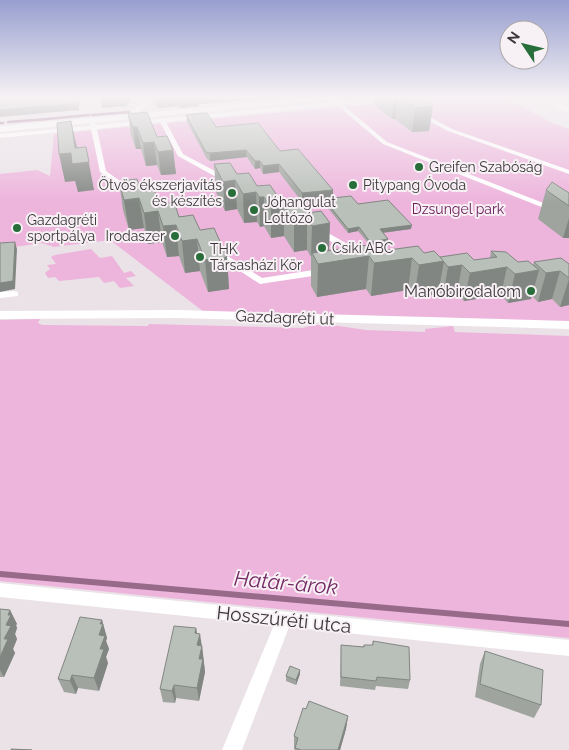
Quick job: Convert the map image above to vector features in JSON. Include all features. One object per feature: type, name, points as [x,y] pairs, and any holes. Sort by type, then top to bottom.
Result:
[{"type":"street","points":[[0,136],[23,133]]},
{"type":"street","points":[[94,133],[103,172],[141,201]]},
{"type":"street","points":[[169,133],[180,155],[233,184]]},
{"type":"street","points":[[374,133],[385,143],[569,216]]},
{"type":"street","points":[[458,133],[569,172]]},
{"type":"street","points":[[308,225],[374,262]]},
{"type":"street","points":[[204,243],[260,281],[337,270]]},
{"type":"street","points":[[0,295],[15,294]]},
{"type":"street","name":"Gazdagréti út","points":[[0,315],[178,314],[569,325]]},
{"type":"street","name":"Hosszúréti utca","points":[[0,590],[569,648]]},
{"type":"street","points":[[232,750],[284,620]]},
{"type":"green space","name":"Dzsungel park","points":[[569,133],[569,322],[204,312],[110,240],[54,247],[42,243],[1,249],[0,174],[37,170],[50,176],[54,134]]},
{"type":"green space","points":[[91,249],[100,258],[112,256],[124,273],[131,271],[136,276],[126,278],[134,286],[120,288],[114,281],[104,283],[99,277],[59,281],[55,277],[48,278],[45,273],[50,269],[47,265],[56,264],[51,257]]},
{"type":"green space","points":[[40,319],[38,323],[42,325],[148,326],[149,324],[303,328],[313,325],[332,325],[366,330],[425,332],[425,329],[453,326],[455,332],[569,336],[569,638],[0,581],[0,320]]},
{"type":"building","points":[[58,133],[73,133],[75,148],[86,147],[89,162],[72,164],[71,153],[59,154]]},
{"type":"building","points":[[139,133],[155,133],[157,137],[167,136],[173,150],[158,152],[154,142],[143,143]]},
{"type":"building","points":[[196,133],[266,133],[280,151],[298,149],[333,190],[302,193],[279,164],[263,166],[260,161],[255,161],[246,150],[206,152]]},
{"type":"building","points":[[230,163],[237,174],[249,173],[257,186],[270,185],[280,200],[297,198],[308,213],[321,211],[330,223],[312,226],[307,220],[294,221],[284,206],[271,208],[264,197],[259,197],[256,192],[243,194],[235,180],[223,182],[214,164]]},
{"type":"building","points":[[137,179],[141,191],[154,190],[161,204],[174,202],[179,217],[193,215],[200,230],[214,228],[227,257],[205,260],[197,239],[182,241],[176,225],[163,226],[158,211],[144,213],[139,198],[124,200],[119,181]]},
{"type":"building","points":[[552,182],[569,193],[569,206],[546,190]]},
{"type":"building","points":[[351,196],[358,204],[388,200],[412,225],[380,229],[388,239],[370,242],[359,227],[348,229],[324,199]]},
{"type":"building","points":[[15,242],[13,281],[0,283],[0,243]]},
{"type":"building","points":[[375,244],[381,251],[418,246],[424,253],[434,251],[444,261],[419,265],[412,258],[374,263],[369,256],[318,264],[312,253]]},
{"type":"building","points":[[491,251],[506,252],[518,262],[528,261],[539,270],[515,274],[507,267],[470,273],[462,265],[448,267],[440,257],[467,253],[474,260],[497,257]]},
{"type":"building","points":[[561,258],[569,264],[569,278],[560,271],[546,273],[534,262]]},
{"type":"building","points":[[0,609],[10,610],[8,615],[11,615],[6,625],[11,626],[4,639],[8,639],[0,657]]},
{"type":"building","points":[[80,617],[102,620],[100,624],[103,624],[99,635],[105,636],[100,649],[104,649],[94,678],[72,675],[70,681],[58,679]]},
{"type":"building","points":[[174,626],[196,628],[195,633],[200,634],[197,645],[202,646],[199,659],[203,659],[197,688],[174,685],[172,691],[160,689]]},
{"type":"building","points":[[373,641],[409,647],[410,680],[377,677],[376,681],[341,677],[341,645],[364,647],[364,645],[373,645]]},
{"type":"building","points":[[485,651],[543,670],[541,705],[480,684]]},
{"type":"building","points":[[290,666],[300,670],[296,680],[286,676]]},
{"type":"building","points":[[309,701],[348,716],[338,750],[301,750],[295,748],[298,738],[294,736],[303,708],[306,709]]},
{"type":"waterway","name":"Határ-árok","points":[[0,574],[569,624]]},
{"type":"place","name":"Greifen Szabóság","points":[[419,167]]},
{"type":"place","name":"Pitypang Óvoda","points":[[353,185]]},
{"type":"place","name":"Ötvös ékszerjavítás és készítés","points":[[232,193]]},
{"type":"place","name":"Jóhangulat Lottózó","points":[[254,210]]},
{"type":"place","name":"Gazdagréti sportpálya","points":[[17,228]]},
{"type":"place","name":"Irodaszer","points":[[175,236]]},
{"type":"place","name":"Csiki ABC","points":[[322,248]]},
{"type":"place","name":"THK Társasházi Kör","points":[[200,257]]},
{"type":"place","name":"Manóbirodalom","points":[[531,291]]}]
